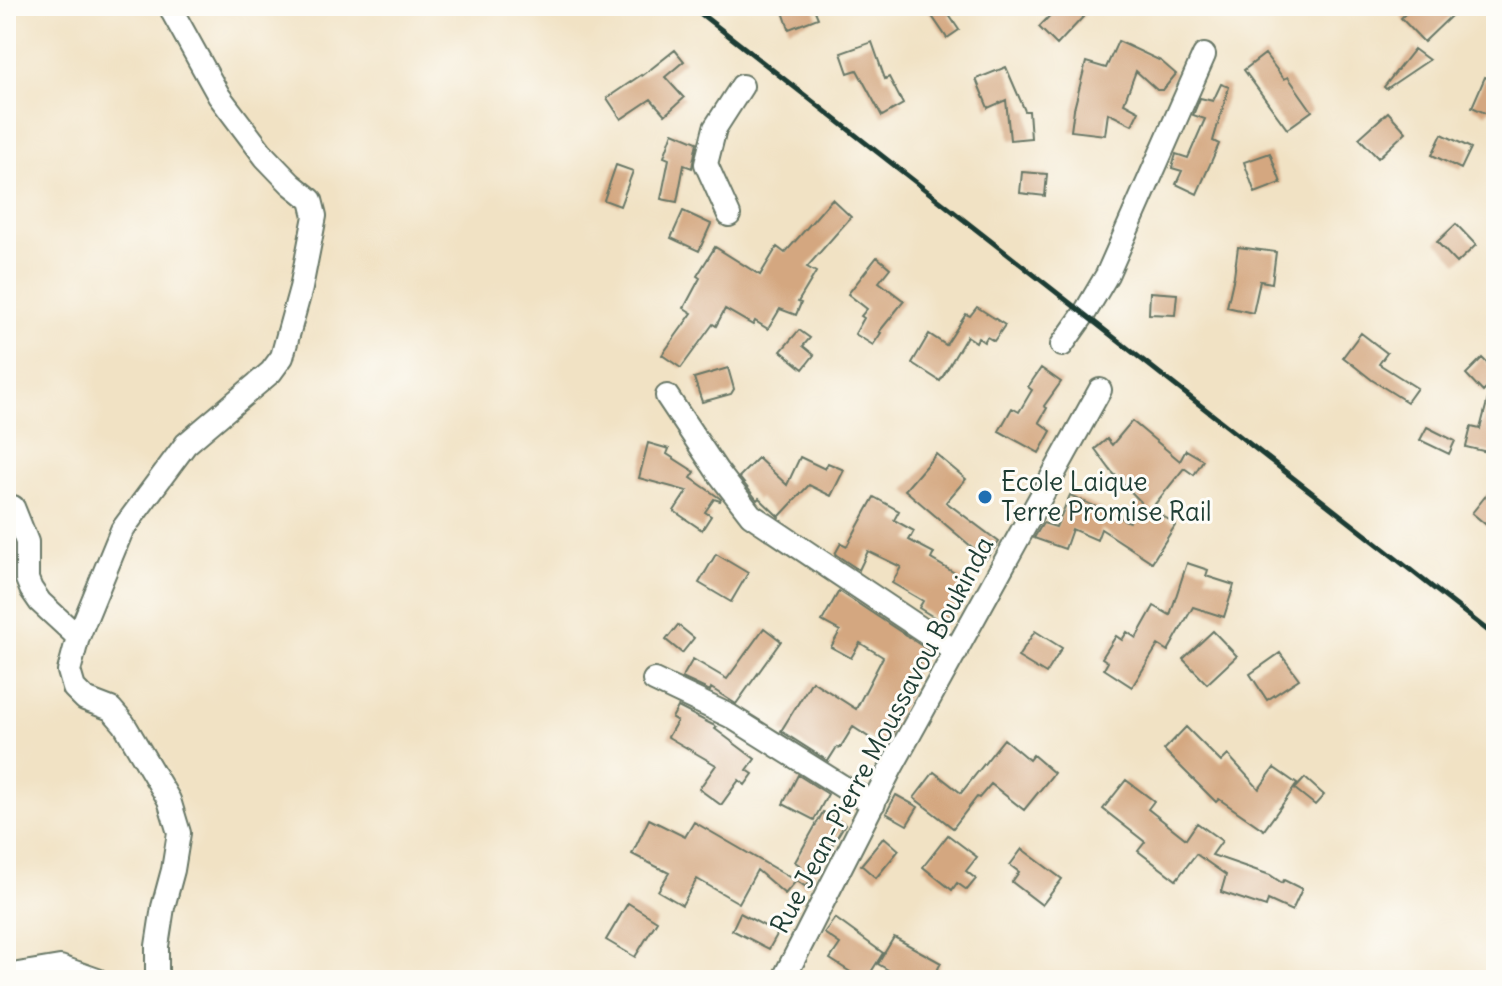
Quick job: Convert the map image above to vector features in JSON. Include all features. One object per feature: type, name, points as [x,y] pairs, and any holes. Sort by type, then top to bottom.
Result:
[{"type":"street","points":[[157,980],[157,946],[179,833],[169,800],[124,724],[111,709],[85,699],[74,688],[69,671],[78,637],[122,530],[186,444],[271,372],[282,357],[301,288],[315,216],[311,200],[265,157],[219,96],[172,6]]},
{"type":"street","points":[[1062,345],[1107,275],[1204,55]]},
{"type":"street","points":[[729,215],[706,164],[715,128],[742,86]]},
{"type":"street","name":"Rue Jean-Pierre Moussavou Boukinda","points":[[783,980],[874,803],[1100,390]]},
{"type":"street","points":[[667,396],[717,471],[751,515],[956,652]]},
{"type":"street","points":[[13,507],[27,542],[27,579],[31,589],[40,602],[78,637]]},
{"type":"street","points":[[654,680],[730,716],[874,803]]},
{"type":"street","points":[[6,979],[12,975],[60,967],[97,980]]},
{"type":"building","points":[[781,6],[813,6],[818,18],[789,29]]},
{"type":"building","points":[[925,6],[962,6],[949,15],[959,30],[947,38]]},
{"type":"building","points":[[1059,6],[1074,6],[1084,16],[1057,45],[1039,27]]},
{"type":"building","points":[[1413,6],[1441,6],[1451,16],[1424,42],[1401,18]]},
{"type":"building","points":[[1118,41],[1161,61],[1176,74],[1163,90],[1157,90],[1136,71],[1124,103],[1139,111],[1132,125],[1108,113],[1105,135],[1071,131],[1086,62],[1106,68]]},
{"type":"building","points":[[872,42],[885,79],[889,77],[903,104],[882,116],[857,70],[848,73],[841,53]]},
{"type":"building","points":[[1414,49],[1429,60],[1386,89],[1384,87]]},
{"type":"building","points":[[675,50],[684,61],[665,77],[684,98],[665,115],[651,99],[621,119],[607,98]]},
{"type":"building","points":[[1265,54],[1284,79],[1288,77],[1312,111],[1287,129],[1244,70]]},
{"type":"building","points":[[1006,67],[1025,111],[1029,111],[1031,138],[1010,140],[1006,100],[988,108],[976,79]]},
{"type":"building","points":[[1485,77],[1496,82],[1496,112],[1489,109],[1487,114],[1472,107]]},
{"type":"building","points":[[1221,84],[1229,87],[1213,141],[1219,144],[1197,194],[1176,184],[1182,171],[1172,168],[1176,154],[1188,158],[1205,119],[1193,115],[1200,98],[1213,101]]},
{"type":"building","points":[[1388,112],[1406,132],[1378,158],[1359,138]]},
{"type":"building","points":[[673,132],[697,142],[692,168],[684,165],[677,202],[661,199],[669,159],[664,157]]},
{"type":"building","points":[[1442,134],[1471,148],[1461,169],[1432,155]]},
{"type":"building","points":[[1270,153],[1281,183],[1255,193],[1244,162]]},
{"type":"building","points":[[616,165],[633,171],[620,206],[604,200]]},
{"type":"building","points":[[1022,172],[1047,174],[1045,196],[1020,193]]},
{"type":"building","points":[[832,199],[851,217],[807,267],[816,272],[798,302],[801,303],[796,315],[780,309],[768,329],[755,321],[753,325],[725,309],[716,326],[713,324],[681,368],[662,355],[692,313],[684,308],[700,278],[697,276],[715,247],[760,275],[777,247],[785,253]]},
{"type":"building","points":[[683,211],[711,224],[699,251],[671,238]]},
{"type":"building","points":[[1456,224],[1476,245],[1457,263],[1437,242]]},
{"type":"building","points":[[1238,247],[1276,252],[1272,283],[1260,281],[1253,313],[1227,307]]},
{"type":"building","points":[[877,257],[890,268],[879,282],[904,301],[879,332],[873,345],[855,334],[867,309],[848,294]]},
{"type":"building","points":[[1150,292],[1177,294],[1175,315],[1149,314]]},
{"type":"building","points":[[977,307],[1005,325],[994,341],[987,337],[984,342],[978,338],[976,342],[967,336],[940,381],[912,363],[929,334],[946,345],[966,314],[970,316]]},
{"type":"building","points":[[799,330],[810,338],[803,346],[814,355],[803,369],[781,351]]},
{"type":"building","points":[[1361,333],[1387,353],[1379,364],[1417,388],[1407,402],[1343,357]]},
{"type":"building","points":[[1482,358],[1496,372],[1496,379],[1483,392],[1466,374]]},
{"type":"building","points":[[728,368],[734,389],[731,394],[702,402],[694,378]]},
{"type":"building","points":[[1041,368],[1061,382],[1044,406],[1047,408],[1039,422],[1051,431],[1039,453],[999,431],[1012,408],[1019,412],[1032,390],[1028,387]]},
{"type":"building","points":[[1491,387],[1496,388],[1496,454],[1466,447],[1471,427],[1480,429]]},
{"type":"building","points":[[1132,421],[1180,461],[1186,450],[1203,460],[1194,475],[1184,468],[1151,509],[1176,524],[1152,562],[1101,529],[1097,540],[1072,529],[1065,549],[1034,538],[1043,523],[1056,527],[1070,495],[1129,522],[1141,502],[1095,449],[1107,439],[1112,445]]},
{"type":"building","points":[[1427,427],[1455,441],[1449,454],[1420,440]]},
{"type":"building","points":[[648,443],[669,449],[667,454],[695,472],[691,478],[721,499],[714,499],[705,512],[711,516],[702,530],[674,511],[687,491],[639,478]]},
{"type":"building","points":[[936,454],[966,479],[946,502],[999,542],[986,559],[905,490]]},
{"type":"building","points":[[800,457],[825,469],[828,463],[844,470],[831,496],[809,485],[779,517],[759,498],[757,500],[739,477],[758,458],[787,485]]},
{"type":"building","points":[[1496,483],[1496,533],[1472,513]]},
{"type":"building","points":[[874,497],[899,511],[894,520],[914,531],[909,540],[934,553],[931,559],[970,582],[945,624],[919,608],[923,601],[892,583],[901,567],[868,551],[859,570],[835,554],[841,543],[847,546]]},
{"type":"building","points":[[716,554],[748,573],[731,602],[699,583]]},
{"type":"building","points":[[1187,563],[1208,570],[1206,576],[1234,585],[1224,617],[1193,607],[1168,651],[1158,645],[1132,687],[1104,669],[1108,662],[1102,658],[1116,636],[1122,640],[1127,632],[1136,638],[1154,606],[1170,615]]},
{"type":"building","points":[[839,591],[928,650],[906,687],[911,690],[893,725],[897,727],[884,747],[853,727],[828,761],[781,731],[812,681],[856,709],[883,657],[860,643],[851,658],[831,647],[840,631],[822,621]]},
{"type":"building","points":[[678,625],[694,638],[682,653],[666,640]]},
{"type":"building","points":[[764,628],[781,641],[736,704],[711,688],[710,691],[682,678],[693,659],[727,679]]},
{"type":"building","points":[[1035,631],[1062,648],[1046,674],[1018,657]]},
{"type":"building","points":[[1213,631],[1237,656],[1207,684],[1183,659]]},
{"type":"building","points":[[1280,653],[1299,679],[1267,700],[1250,674]]},
{"type":"building","points":[[678,707],[717,727],[715,729],[755,759],[747,770],[753,774],[745,785],[739,780],[721,805],[699,789],[716,765],[668,737],[677,721],[672,718]]},
{"type":"building","points":[[1186,727],[1221,762],[1228,755],[1259,789],[1274,768],[1297,784],[1264,830],[1219,799],[1216,802],[1164,750]]},
{"type":"building","points":[[1004,739],[1029,760],[1033,755],[1054,773],[1024,810],[991,784],[953,828],[914,798],[934,772],[961,793]]},
{"type":"building","points":[[798,775],[828,794],[814,820],[783,804]]},
{"type":"building","points":[[1305,778],[1324,795],[1315,805],[1295,789]]},
{"type":"building","points":[[1126,780],[1154,801],[1148,809],[1186,839],[1197,823],[1222,841],[1212,855],[1302,889],[1292,911],[1268,900],[1266,907],[1221,892],[1226,875],[1196,854],[1176,880],[1138,851],[1145,842],[1103,809]]},
{"type":"building","points":[[896,795],[918,807],[907,825],[886,813]]},
{"type":"building","points":[[823,812],[845,824],[806,887],[793,878],[801,866],[795,862]]},
{"type":"building","points":[[649,819],[685,837],[694,822],[796,881],[785,894],[757,870],[739,903],[697,879],[682,905],[658,891],[669,873],[632,854]]},
{"type":"building","points":[[948,835],[977,857],[966,871],[976,879],[967,890],[957,883],[952,890],[923,867]]},
{"type":"building","points":[[884,837],[899,850],[876,878],[861,865]]},
{"type":"building","points":[[1022,849],[1062,879],[1042,905],[1012,882],[1019,872],[1010,865]]},
{"type":"building","points":[[628,903],[657,921],[635,957],[606,940]]},
{"type":"building","points":[[740,913],[778,933],[769,949],[732,930]]},
{"type":"building","points":[[835,918],[883,953],[866,980],[847,980],[852,973],[830,959],[840,944],[824,933]]},
{"type":"building","points":[[894,937],[941,963],[932,980],[906,980],[878,964]]},
{"type":"railway","points":[[691,6],[1496,637]]},
{"type":"place","name":"Ecole Laique Terre Promise Rail","points":[[985,497]]}]
